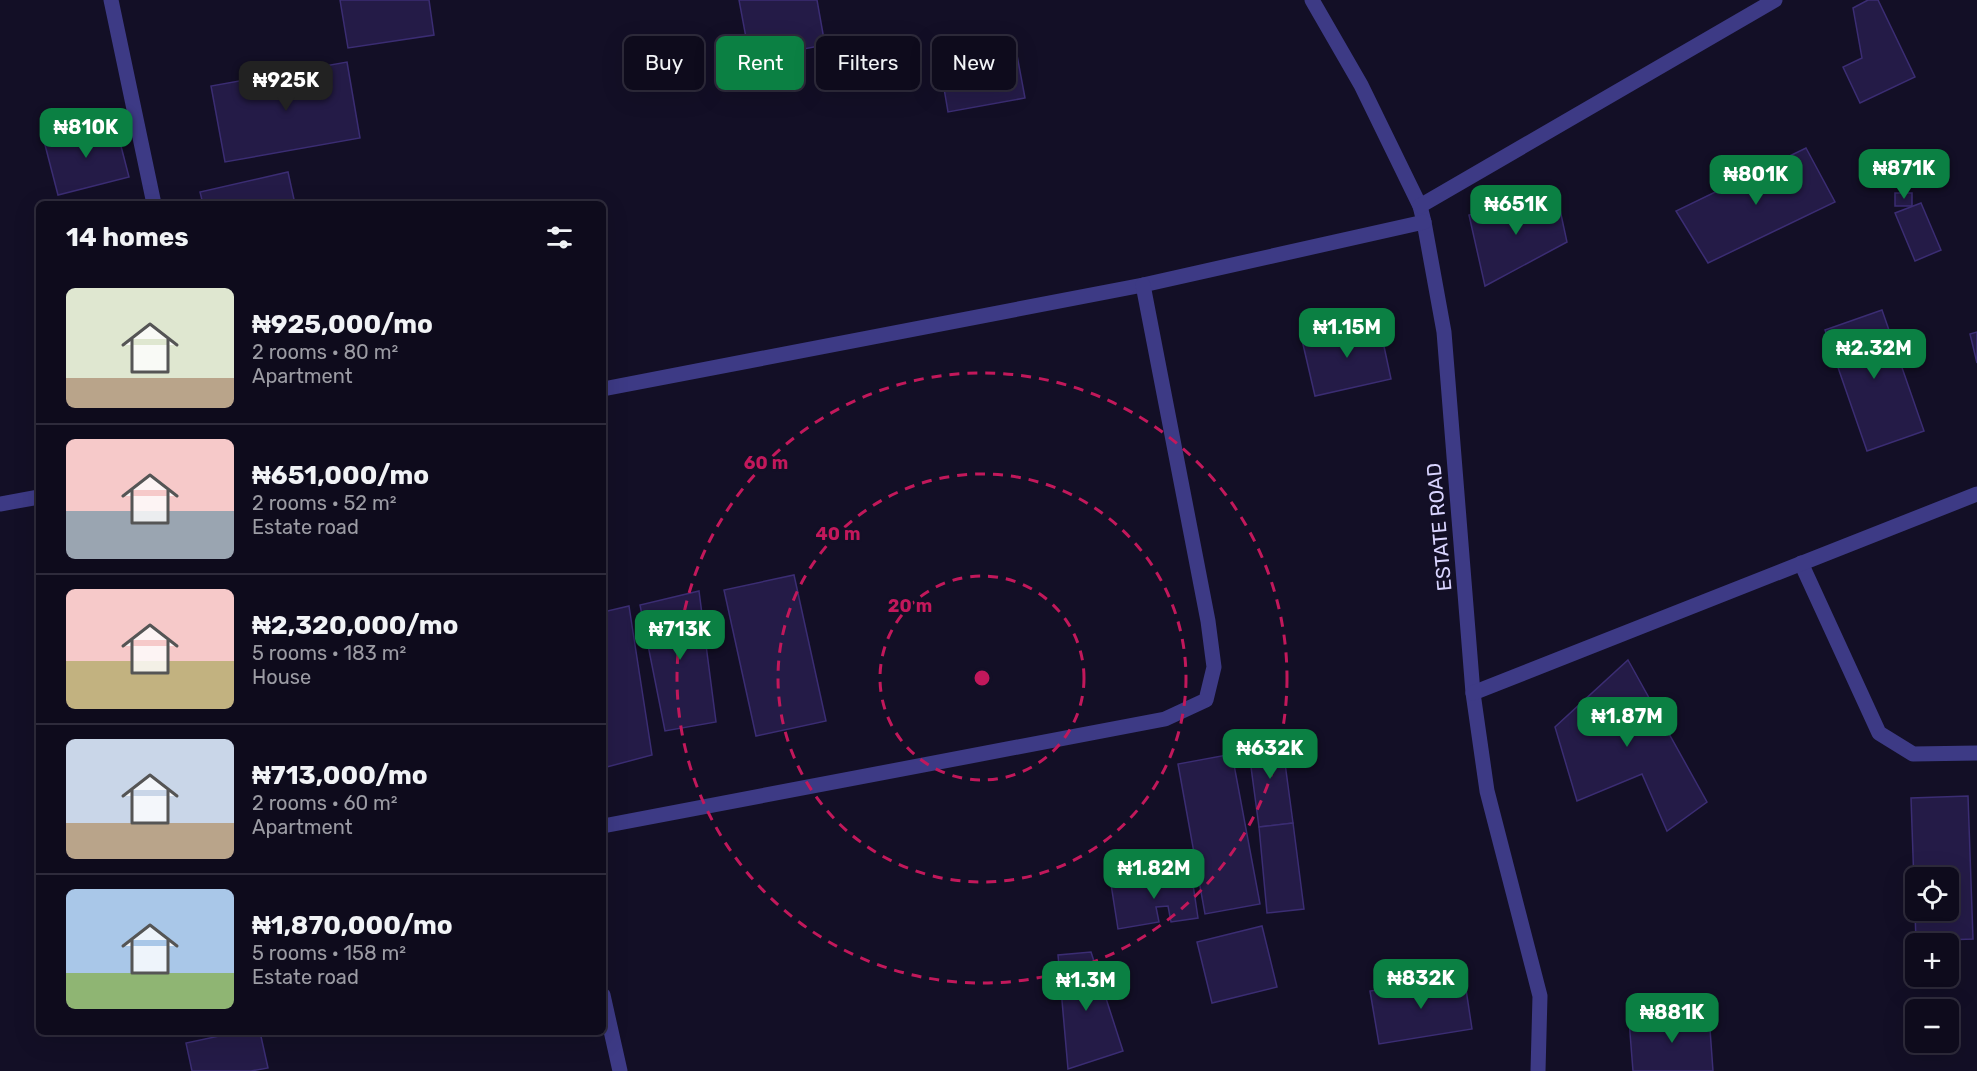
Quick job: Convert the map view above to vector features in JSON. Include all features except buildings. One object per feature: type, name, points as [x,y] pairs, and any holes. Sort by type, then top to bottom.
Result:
[{"type":"street","points":[[111,0],[153,201]]},
{"type":"street","name":"ESTATE ROAD","points":[[1312,0],[1361,85],[1420,206],[1424,222],[1444,332],[1473,693],[1487,791],[1540,996],[1538,1071]]},
{"type":"street","points":[[1420,206],[1775,0]]},
{"type":"street","points":[[606,388],[1143,285],[1424,222]]},
{"type":"street","points":[[606,825],[1165,719],[1206,700],[1214,667],[1208,621],[1143,285]]},
{"type":"street","points":[[1473,693],[1977,494]]},
{"type":"street","points":[[0,504],[36,498]]},
{"type":"street","points":[[1801,563],[1879,733],[1913,754],[1977,753]]},
{"type":"street","points":[[606,1008],[620,1071]]}]
